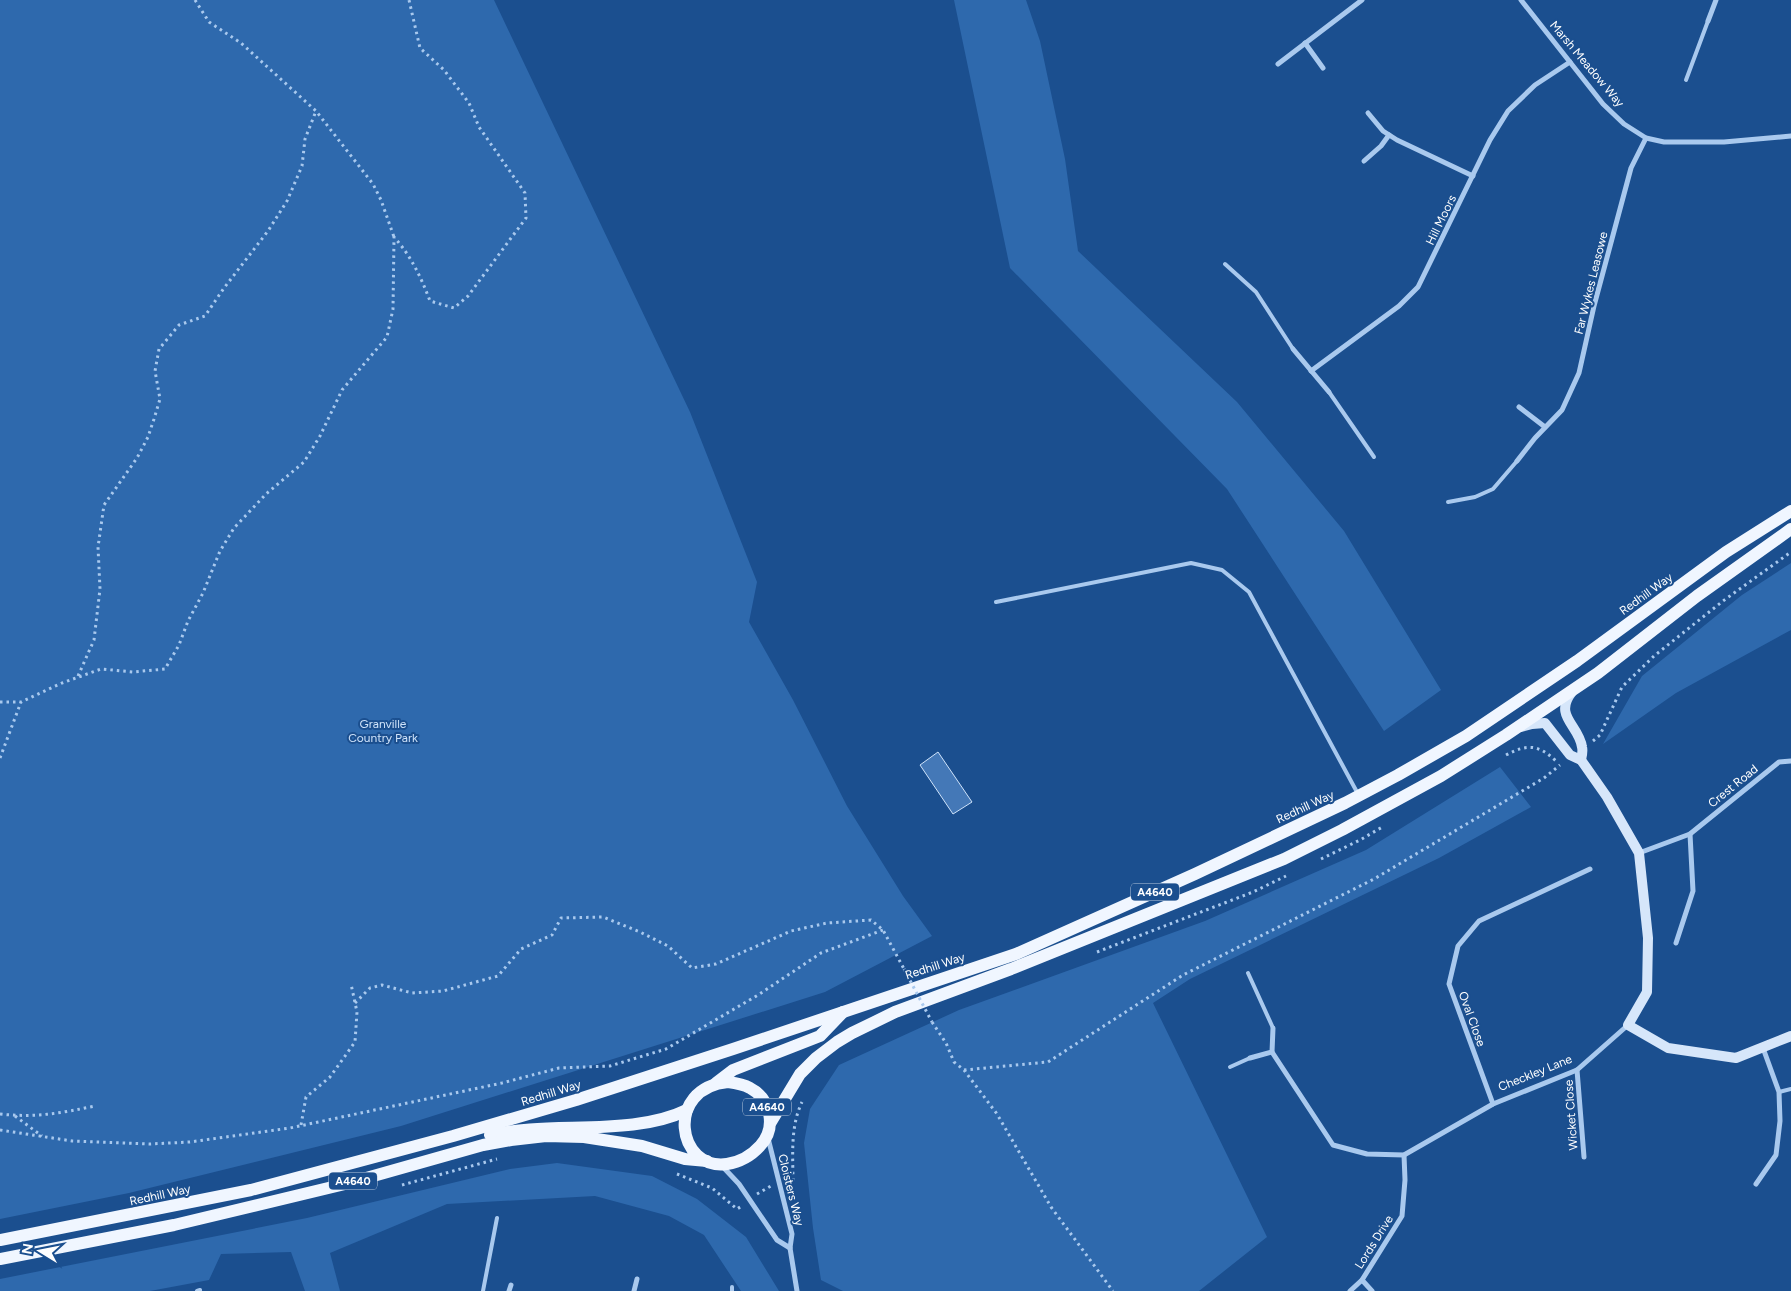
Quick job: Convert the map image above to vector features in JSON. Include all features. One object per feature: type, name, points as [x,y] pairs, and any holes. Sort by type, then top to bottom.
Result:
[{"type":"main road","name":"Redhill Way","points":[[0,1240],[250,1190],[453,1136],[604,1091],[1016,954],[1196,874],[1359,796],[1466,736],[1577,661],[1726,552],[1791,511]]},
{"type":"main road","name":"A4640","points":[[0,1260],[174,1225],[345,1184],[483,1145],[511,1140],[546,1136],[584,1137],[642,1146],[685,1159],[721,1165],[740,1161],[748,1157],[768,1136],[771,1122],[800,1074],[816,1058],[837,1042],[895,1012],[1012,969],[1284,859],[1342,830],[1441,776],[1518,728],[1598,673],[1697,596],[1791,529]]},
{"type":"main road","name":"A4640","points":[[453,1136],[476,1138],[518,1130],[639,1123],[668,1117],[687,1110],[699,1092],[716,1083],[733,1070],[820,1036],[844,1010]]},
{"type":"main road","name":"A4640","points":[[716,1083],[739,1083],[755,1091],[766,1102],[771,1122]]},
{"type":"main road","points":[[687,1110],[685,1131],[687,1140],[696,1153],[707,1162]]},
{"type":"street","points":[[1278,64],[1362,0]]},
{"type":"street","name":"Marsh Meadow Way","points":[[1521,0],[1604,104],[1624,124],[1646,138],[1664,142],[1724,142],[1791,136]]},
{"type":"street","points":[[1708,21],[1716,0]]},
{"type":"street","points":[[1305,43],[1323,68]]},
{"type":"street","name":"Hill Moors","points":[[1311,371],[1399,306],[1418,287],[1490,140],[1508,111],[1535,85],[1570,62]]},
{"type":"street","points":[[1368,113],[1383,131],[1389,135],[1473,176]]},
{"type":"street","points":[[1364,161],[1381,146],[1389,135]]},
{"type":"street","name":"Far Wykes Leasowe","points":[[1517,461],[1562,410],[1579,372],[1594,306],[1631,168],[1646,138]]},
{"type":"street","points":[[1294,349],[1329,392]]},
{"type":"street","points":[[1519,407],[1545,427]]},
{"type":"street","name":"Checkley Lane","points":[[1575,689],[1566,700],[1564,709],[1582,746],[1581,760]]},
{"type":"street","name":"Checkley Lane","points":[[1404,1155],[1493,1104],[1578,1070],[1628,1026],[1647,992],[1648,938],[1639,853],[1607,797],[1581,760],[1570,755],[1545,723],[1518,728]]},
{"type":"street","name":"Crest Road","points":[[1639,853],[1690,834],[1779,762],[1791,761]]},
{"type":"street","points":[[1676,943],[1693,891],[1690,834]]},
{"type":"street","name":"Oval Close","points":[[1493,1104],[1449,984],[1458,946],[1479,920],[1590,869]]},
{"type":"street","points":[[1628,1026],[1668,1048],[1736,1058],[1791,1036]]},
{"type":"street","points":[[1273,1028],[1272,1052],[1333,1145],[1367,1154],[1404,1155]]},
{"type":"street","points":[[1756,1184],[1776,1155],[1780,1121],[1779,1092],[1763,1048]]},
{"type":"street","points":[[1250,1058],[1272,1052]]},
{"type":"street","name":"Wicket Close","points":[[1578,1070],[1584,1157]]},
{"type":"street","name":"Cloisters Way","points":[[768,1136],[792,1234],[790,1248],[797,1291]]},
{"type":"street","name":"Lords Drive","points":[[1350,1291],[1362,1280],[1402,1216],[1405,1180],[1404,1155]]},
{"type":"street","points":[[721,1165],[739,1184],[777,1240],[790,1248]]},
{"type":"street","points":[[634,1291],[637,1280]]},
{"type":"street","name":"Lords Drive","points":[[1362,1280],[1372,1291]]},
{"type":"lane","points":[[1686,80],[1708,21]]},
{"type":"lane","points":[[1225,264],[1256,292],[1294,349]]},
{"type":"lane","points":[[1329,392],[1374,457]]},
{"type":"lane","points":[[1448,502],[1475,497],[1493,489],[1517,461]]},
{"type":"lane","points":[[996,602],[1191,563],[1222,570],[1249,592],[1359,796]]},
{"type":"lane","points":[[1248,973],[1273,1028]]},
{"type":"lane","points":[[1230,1067],[1250,1058]]},
{"type":"lane","points":[[1779,1092],[1791,1089]]},
{"type":"lane","points":[[483,1291],[497,1218]]},
{"type":"path","points":[[0,702],[21,702],[77,677],[101,669],[133,672],[165,670],[179,646],[188,621],[203,593],[220,551],[234,528],[266,494],[304,462],[320,436],[342,390],[387,337],[393,309],[394,237],[381,200],[373,184],[316,111],[241,43],[209,22],[195,0]]},
{"type":"path","points":[[394,237],[407,252],[420,276],[430,301],[454,308],[468,296],[526,218],[525,193],[479,127],[470,103],[444,70],[420,48],[409,0]]},
{"type":"path","points":[[77,677],[94,640],[100,589],[98,547],[104,505],[137,458],[148,437],[160,399],[156,371],[159,349],[179,325],[205,316],[268,231],[287,201],[302,166],[305,139],[316,111]]},
{"type":"path","points":[[1589,744],[1600,735],[1622,687],[1654,656],[1791,552]]},
{"type":"path","points":[[0,758],[21,702]]},
{"type":"path","points":[[1500,758],[1524,747],[1537,748],[1560,765]]},
{"type":"path","points":[[964,1070],[1048,1062],[1183,974],[1374,879],[1544,778],[1565,759]]},
{"type":"path","points":[[1316,862],[1391,822]]},
{"type":"path","points":[[1093,954],[1253,892],[1289,875]]},
{"type":"path","points":[[356,1003],[370,988],[382,985],[412,993],[443,991],[498,976],[521,949],[552,935],[561,918],[603,918],[640,932],[668,946],[692,968],[716,964],[791,931],[826,923],[871,920],[883,930],[932,1022],[946,1043],[954,1062],[964,1070],[997,1114],[1051,1207],[1113,1291]]},
{"type":"path","points":[[0,1130],[72,1141],[150,1144],[190,1142],[301,1125],[502,1083],[559,1068],[610,1066],[666,1050],[758,995],[821,953],[883,930]]},
{"type":"path","points":[[301,1125],[306,1097],[330,1077],[355,1042],[357,1012],[351,984]]},
{"type":"path","points":[[919,1017],[928,1014]]},
{"type":"path","points":[[674,1173],[712,1188],[738,1209],[768,1187],[793,1183],[793,1142],[796,1115],[804,1098]]},
{"type":"path","points":[[0,1114],[23,1117],[95,1106]]},
{"type":"path","points":[[14,1116],[42,1136]]},
{"type":"path","points":[[399,1186],[503,1157]]},
{"type":"green space","name":"Granville Country Park","points":[[0,0],[494,0],[690,412],[757,582],[749,622],[793,700],[847,806],[903,896],[932,936],[825,992],[401,1126],[129,1193],[0,1219]]},
{"type":"green space","points":[[954,0],[1026,0],[1040,41],[1065,159],[1078,251],[1237,402],[1344,531],[1441,690],[1384,731],[1227,489],[1010,268]]},
{"type":"green space","points":[[1791,563],[1791,630],[1676,693],[1603,744],[1642,676],[1742,595]]},
{"type":"green space","points":[[1500,767],[1531,807],[1439,858],[1190,979],[1153,1003],[1267,1237],[1199,1291],[843,1291],[821,1280],[813,1228],[804,1143],[810,1109],[839,1065],[959,1010],[1205,921],[1366,850]]},
{"type":"green space","points":[[557,1163],[652,1176],[697,1199],[746,1237],[779,1291],[741,1291],[704,1235],[669,1216],[595,1196],[447,1204],[330,1253],[340,1291],[305,1291],[291,1252],[221,1254],[209,1280],[150,1291],[0,1291],[0,1279],[307,1218],[510,1169]]},
{"type":"building","points":[[938,752],[972,802],[953,814],[920,765]]}]
